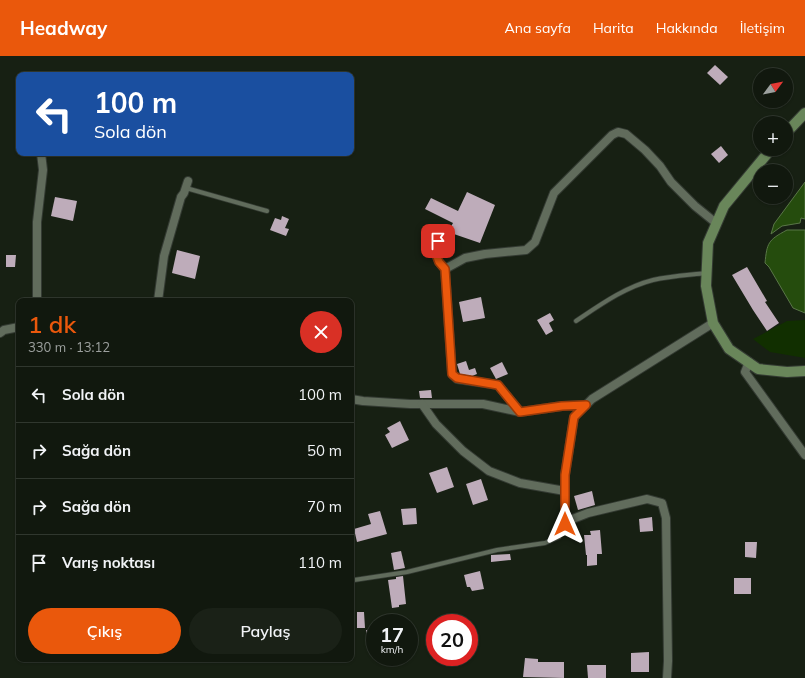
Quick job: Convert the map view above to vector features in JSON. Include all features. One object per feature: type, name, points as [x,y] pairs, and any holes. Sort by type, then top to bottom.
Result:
[{"type":"street","points":[[793,126],[805,113]]},
{"type":"street","points":[[445,269],[466,258],[485,254],[526,250],[535,242],[554,193],[612,135],[618,132],[626,134],[645,150],[660,166],[670,182],[695,206],[716,223]]},
{"type":"street","points":[[37,298],[37,222],[43,170],[41,156]]},
{"type":"street","points":[[765,156],[724,206],[716,223],[708,243],[706,286],[713,323],[729,349],[758,369],[805,372]]},
{"type":"street","points":[[158,298],[164,256],[181,197],[187,185]]},
{"type":"street","points":[[442,232],[434,249],[439,262],[445,269],[452,374],[457,378],[498,385],[520,412]]},
{"type":"street","points":[[667,678],[666,518],[662,503],[647,499],[588,513],[565,522],[565,475],[574,417],[592,399],[713,323]]},
{"type":"street","points":[[0,333],[4,330],[16,328]]},
{"type":"street","points":[[749,362],[745,372],[805,455]]},
{"type":"street","points":[[354,400],[422,404],[483,404],[520,412],[562,406],[586,405]]},
{"type":"street","points":[[422,404],[436,424],[463,451],[489,471],[520,483],[565,491]]},
{"type":"lane","points":[[187,185],[267,211]]},
{"type":"lane","points":[[576,321],[628,289],[653,280],[706,273]]},
{"type":"lane","points":[[354,580],[407,572],[497,550],[545,544],[560,537],[565,522]]},
{"type":"shaded area","points":[[805,182],[805,219],[801,218],[800,223],[782,226],[771,234],[774,224],[789,204],[793,204],[793,198]]},
{"type":"shaded area","points":[[787,230],[805,230],[805,313],[793,308],[769,267],[765,263],[768,246],[772,240]]},
{"type":"shaded area","points":[[805,320],[805,358],[770,352],[753,339],[787,321]]},
{"type":"building","points":[[715,65],[728,77],[720,85],[707,73]]},
{"type":"building","points":[[721,146],[728,155],[719,163],[711,154]]},
{"type":"building","points":[[467,192],[495,205],[480,243],[448,232],[453,223],[425,209],[431,198],[458,211]]},
{"type":"building","points":[[55,197],[77,201],[73,221],[51,216]]},
{"type":"building","points":[[282,216],[289,219],[285,228],[289,229],[286,236],[270,230],[275,218],[281,220]]},
{"type":"building","points":[[177,250],[200,256],[195,279],[172,273]]},
{"type":"building","points":[[6,255],[16,255],[15,267],[6,267]]},
{"type":"building","points":[[747,267],[767,301],[765,302],[779,323],[767,331],[732,275]]},
{"type":"building","points":[[481,297],[485,318],[463,322],[459,302]]},
{"type":"building","points":[[550,313],[554,320],[549,323],[553,331],[546,335],[537,320]]},
{"type":"building","points":[[466,361],[469,370],[475,368],[477,374],[472,376],[460,374],[457,364]]},
{"type":"building","points":[[502,362],[508,374],[496,379],[490,368]]},
{"type":"building","points":[[431,390],[432,398],[420,398],[419,391]]},
{"type":"building","points":[[400,421],[409,440],[392,448],[385,435],[390,432],[387,428]]},
{"type":"building","points":[[447,467],[454,487],[437,493],[429,473]]},
{"type":"building","points":[[481,479],[488,500],[473,505],[466,484]]},
{"type":"building","points":[[592,491],[595,505],[578,510],[574,496]]},
{"type":"building","points":[[416,508],[417,524],[403,525],[401,509]]},
{"type":"building","points":[[380,511],[387,534],[357,542],[354,529],[371,524],[368,514]]},
{"type":"building","points":[[652,517],[653,531],[640,532],[639,519]]},
{"type":"building","points":[[600,530],[602,554],[597,554],[597,565],[587,566],[584,535],[591,535],[590,531]]},
{"type":"building","points":[[745,542],[757,542],[756,558],[745,557]]},
{"type":"building","points":[[401,551],[405,568],[394,570],[391,553]]},
{"type":"building","points":[[510,554],[511,560],[491,562],[491,555]]},
{"type":"building","points":[[480,571],[484,589],[472,591],[470,587],[467,587],[464,575]]},
{"type":"building","points":[[403,576],[406,604],[392,608],[388,580]]},
{"type":"building","points":[[734,578],[751,578],[751,594],[734,594]]},
{"type":"building","points":[[357,612],[364,612],[365,628],[357,628]]},
{"type":"building","points":[[649,652],[649,672],[631,672],[631,653]]},
{"type":"building","points":[[525,658],[538,659],[538,662],[564,662],[564,678],[523,677]]},
{"type":"building","points":[[587,665],[606,665],[606,678],[588,678]]},
{"type":"route","points":[[438,241],[434,249],[439,262],[445,269],[452,374],[457,378],[498,385],[520,412],[562,406],[586,405],[574,417],[565,475],[565,524]]}]
